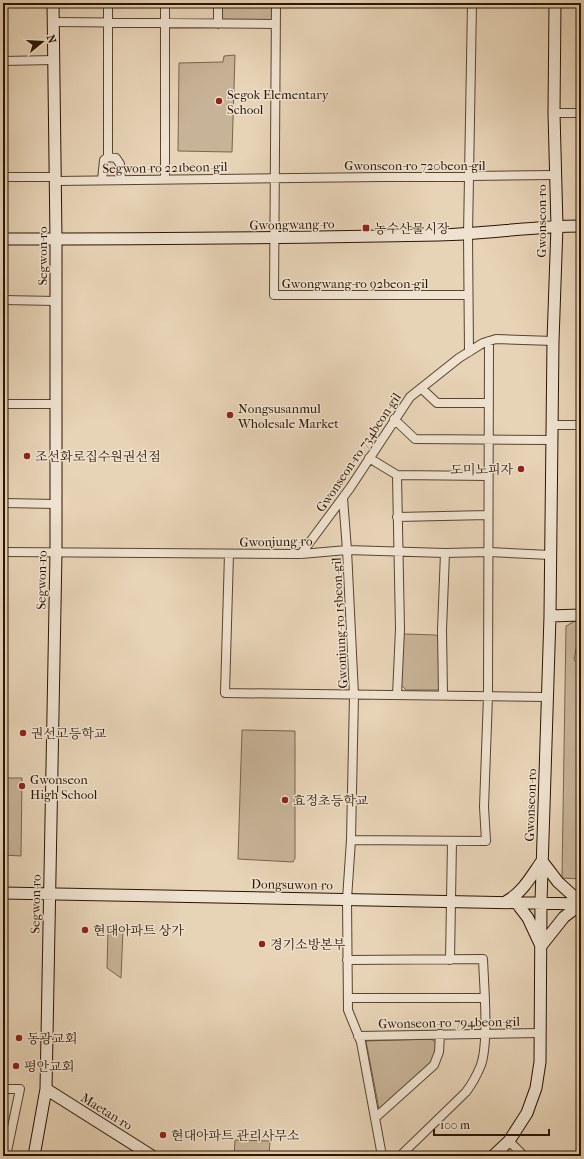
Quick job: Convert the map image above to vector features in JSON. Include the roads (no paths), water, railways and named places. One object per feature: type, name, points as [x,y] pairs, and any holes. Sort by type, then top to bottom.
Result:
[{"type":"street","name":"Segwon-ro","points":[[34,1156],[46,1090],[56,552],[56,179],[53,3]]},
{"type":"street","points":[[102,180],[104,160],[108,157],[108,3]]},
{"type":"street","points":[[165,3],[165,179]]},
{"type":"street","points":[[218,3],[218,24]]},
{"type":"street","points":[[274,239],[276,3]]},
{"type":"street","points":[[468,352],[468,235],[472,3]]},
{"type":"street","name":"Gwonseon-ro","points":[[493,1156],[509,1141],[527,1113],[536,1088],[540,1062],[541,902],[550,616],[553,341],[557,226],[554,113],[555,3]]},
{"type":"street","points":[[53,22],[276,24]]},
{"type":"street","points":[[3,61],[54,60]]},
{"type":"street","points":[[554,113],[581,113]]},
{"type":"street","points":[[108,157],[116,158],[120,164],[121,180]]},
{"type":"street","name":"Gwonseon-ro 720beon-gil","points":[[275,177],[469,177],[555,175]]},
{"type":"street","name":"Segwon-ro 221beon-gil","points":[[3,177],[121,180],[275,177]]},
{"type":"street","name":"Gwongwang-ro","points":[[3,239],[274,239],[468,235],[557,226],[581,226]]},
{"type":"street","name":"Gwongwang-ro 92beon-gil","points":[[274,239],[274,295],[468,295]]},
{"type":"street","points":[[3,300],[56,301]]},
{"type":"street","name":"Gwonseon-ro 734beon-gil","points":[[301,554],[343,498],[394,419],[410,397],[420,388],[482,343],[496,339],[553,341]]},
{"type":"street","points":[[351,840],[486,841],[484,807],[488,696],[489,341]]},
{"type":"street","points":[[420,388],[437,403],[488,403]]},
{"type":"street","points":[[3,404],[56,404]]},
{"type":"street","points":[[394,419],[415,439],[552,440]]},
{"type":"street","points":[[552,425],[581,425]]},
{"type":"street","points":[[369,458],[397,475],[488,476]]},
{"type":"street","points":[[397,475],[400,552],[397,695]]},
{"type":"street","name":"Gwonjung-ro 15beon-gil","points":[[343,498],[354,695],[351,840],[347,899],[348,1010],[358,1036],[382,1156]]},
{"type":"street","points":[[3,503],[56,504]]},
{"type":"street","points":[[398,517],[488,515]]},
{"type":"street","name":"Gwonjung-ro","points":[[3,552],[301,554],[347,550],[445,553],[489,552],[550,555]]},
{"type":"street","points":[[443,695],[442,630],[445,553]]},
{"type":"street","points":[[229,554],[225,693],[547,697]]},
{"type":"street","points":[[550,616],[581,615]]},
{"type":"street","points":[[450,960],[452,841]]},
{"type":"street","points":[[542,861],[562,885],[581,904],[564,917],[541,946],[528,918],[511,901],[527,883],[542,861]]},
{"type":"street","name":"Dongsuwon-ro","points":[[3,893],[511,901],[581,904]]},
{"type":"street","points":[[348,960],[483,959],[484,1034],[481,1064],[474,1080],[466,1092],[400,1156]]},
{"type":"street","points":[[348,998],[484,998]]},
{"type":"street","name":"Gwonseon-ro 794beon-gil","points":[[358,1036],[540,1033]]},
{"type":"street","points":[[375,1118],[434,1065],[438,1052],[440,1034]]},
{"type":"street","points":[[3,1089],[20,1089],[6,1156]]},
{"type":"street","name":"Maetan-ro","points":[[46,1090],[152,1156]]},
{"type":"street","points":[[509,1141],[524,1156]]},
{"type":"place","name":"Segok Elementary School","points":[[219,101]]},
{"type":"place","name":"농수산물시장","points":[[366,228]]},
{"type":"place","name":"Nongsusanmul Wholesale Market","points":[[230,415]]},
{"type":"place","name":"조선화로집수원권선점","points":[[27,456]]},
{"type":"place","name":"도미노피자","points":[[521,469]]},
{"type":"place","name":"권선고등학교","points":[[23,733]]},
{"type":"place","name":"Gwonseon High School","points":[[22,786]]},
{"type":"place","name":"효정초등학교","points":[[285,800]]},
{"type":"place","name":"현대아파트 상가","points":[[85,930]]},
{"type":"place","name":"경기소방본부","points":[[262,944]]},
{"type":"place","name":"동광교회","points":[[19,1038]]},
{"type":"place","name":"평안교회","points":[[16,1066]]},
{"type":"place","name":"현대아파트 관리사무소","points":[[163,1135]]}]
